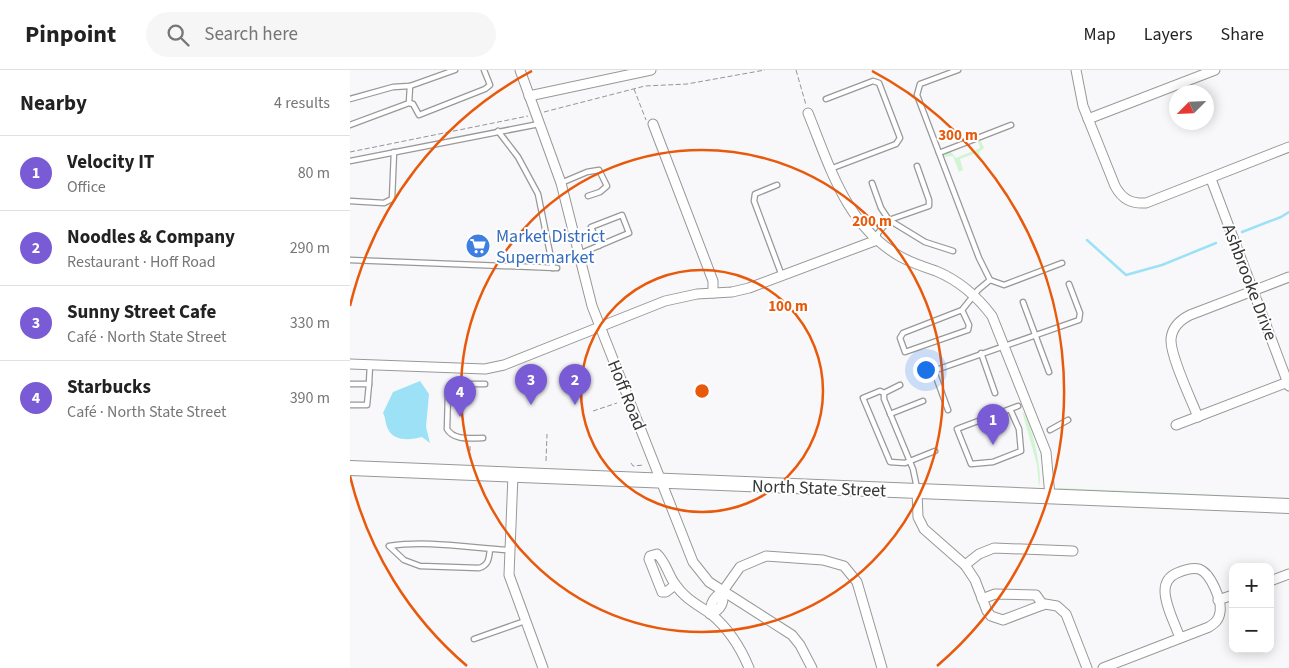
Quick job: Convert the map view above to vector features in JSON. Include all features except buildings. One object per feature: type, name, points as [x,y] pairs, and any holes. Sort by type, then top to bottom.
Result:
[{"type":"main road","name":"North State Street","points":[[350,468],[1289,506]]},
{"type":"street","name":"Hoff Road","points":[[520,70],[561,183],[578,254],[600,327],[663,482],[671,511],[693,562],[709,582],[792,635],[812,668]]},
{"type":"street","points":[[529,96],[651,70]]},
{"type":"street","points":[[1076,70],[1088,118],[1115,186],[1121,196],[1131,202],[1146,203],[1289,147]]},
{"type":"street","points":[[1088,118],[1215,70]]},
{"type":"street","points":[[808,112],[830,169],[852,213],[876,240],[901,257],[948,276],[975,295],[992,316],[1005,345],[1022,405],[1041,433],[1048,465],[1050,496]]},
{"type":"street","points":[[651,124],[713,281],[713,293]]},
{"type":"street","name":"Ashbrooke Drive","points":[[1211,179],[1288,384]]},
{"type":"street","points":[[350,364],[485,369],[504,365],[665,301],[689,295],[749,288],[876,240]]},
{"type":"street","points":[[1198,417],[1172,349],[1174,330],[1182,320],[1190,315],[1289,277]]},
{"type":"street","points":[[1176,425],[1288,384]]},
{"type":"street","points":[[513,475],[509,550],[511,585],[543,668]]},
{"type":"street","points":[[917,491],[918,517],[924,529],[965,565],[975,580],[991,616],[1003,620],[1043,605],[1057,606],[1066,614],[1086,668]]},
{"type":"street","points":[[965,565],[980,554],[994,548],[1073,551]]},
{"type":"street","points":[[710,614],[717,612],[724,602],[723,591],[740,567],[766,556],[823,560],[844,566],[857,582],[882,668]]},
{"type":"street","points":[[1103,668],[1180,638],[1215,624],[1220,614],[1218,600],[1209,577],[1200,570],[1189,569],[1169,578],[1166,583],[1165,594],[1180,638]]},
{"type":"street","points":[[1274,580],[1289,574]]},
{"type":"street","points":[[675,585],[694,604],[710,614],[728,630],[742,651],[749,668]]},
{"type":"street","points":[[982,599],[995,594],[1036,595],[1043,605]]},
{"type":"street","points":[[1218,600],[1229,596]]},
{"type":"lane","points":[[350,99],[392,87],[410,86],[455,70]]},
{"type":"lane","points":[[350,125],[409,103],[414,104],[419,115],[485,89],[490,85],[484,70]]},
{"type":"lane","points":[[958,70],[920,84],[917,95],[979,258],[990,280],[1004,285],[1062,263]]},
{"type":"lane","points":[[826,99],[873,81],[879,83],[900,138],[896,144],[830,169]]},
{"type":"lane","points":[[409,103],[410,86]]},
{"type":"lane","points":[[350,161],[540,124]]},
{"type":"lane","points":[[939,153],[984,138],[1011,125]]},
{"type":"lane","points":[[350,260],[555,268],[538,194],[518,157],[498,131]]},
{"type":"lane","points":[[350,201],[384,203],[392,199],[394,152]]},
{"type":"lane","points":[[876,240],[878,233],[889,220],[928,206],[929,200],[917,166]]},
{"type":"lane","points":[[561,183],[587,172],[600,170],[607,186],[600,192],[588,196]]},
{"type":"lane","points":[[872,183],[881,208],[889,220],[925,242],[953,251]]},
{"type":"lane","points":[[777,185],[755,194],[754,201],[782,276]]},
{"type":"lane","points":[[578,254],[599,246],[629,234],[622,215],[592,227],[599,246]]},
{"type":"lane","points":[[962,310],[969,325],[968,330],[905,352],[900,338],[902,333],[962,310],[990,280]]},
{"type":"lane","points":[[948,410],[935,372],[982,353],[1079,320],[1080,313],[1069,284]]},
{"type":"lane","points":[[1023,302],[1049,372]]},
{"type":"lane","points":[[982,353],[995,393]]},
{"type":"lane","points":[[350,405],[367,405],[370,364]]},
{"type":"lane","points":[[350,384],[369,384]]},
{"type":"lane","points":[[483,438],[455,437],[447,430],[448,394],[454,384],[485,384]]},
{"type":"lane","points":[[900,385],[884,393],[880,391],[863,398],[886,456],[892,463],[910,461],[934,451]]},
{"type":"lane","points":[[884,393],[890,414],[910,461],[917,491]]},
{"type":"lane","points":[[890,414],[923,401]]},
{"type":"lane","points":[[1010,409],[1019,429],[1021,451],[993,462],[971,464],[958,429],[1010,409],[1022,405]]},
{"type":"lane","points":[[1050,430],[1068,420]]},
{"type":"lane","points":[[490,549],[489,561],[485,566],[479,568],[420,566],[404,560],[389,546],[405,544],[509,550]]},
{"type":"lane","points":[[474,639],[525,621]]},
{"type":"path","points":[[543,113],[633,89],[687,84],[765,70]]},
{"type":"path","points":[[796,70],[808,112]]},
{"type":"path","points":[[633,89],[651,124]]},
{"type":"path","points":[[350,152],[521,117]]},
{"type":"path","points":[[593,411],[617,403]]},
{"type":"path","points":[[546,461],[547,434]]},
{"type":"path","points":[[470,438],[470,457]]},
{"type":"path","points":[[631,463],[634,466],[655,464]]},
{"type":"green space","points":[[981,141],[984,148],[979,152],[980,157],[978,158],[976,153],[960,159],[963,170],[959,172],[953,156],[944,157],[945,153],[950,151],[956,158],[980,148],[978,142]]},
{"type":"green space","points":[[1022,411],[1026,416],[1036,448],[1040,471],[1039,487],[1037,465]]},
{"type":"green space","points":[[1059,488],[1289,498],[1289,500],[1062,491],[1057,490]]},
{"type":"water","points":[[420,381],[429,394],[426,427],[430,443],[422,437],[403,439],[394,436],[387,427],[383,413],[393,392]]},
{"type":"waterway","points":[[1242,232],[1289,212]]},
{"type":"waterway","points":[[1087,240],[1126,275],[1162,265],[1216,243]]},
{"type":"place","name":"Market District Supermarket","points":[[478,246]]},
{"type":"place","name":"Sunny Street Cafe","points":[[531,405]]},
{"type":"place","name":"Noodles & Company","points":[[575,405]]},
{"type":"place","name":"Starbucks","points":[[460,417]]},
{"type":"place","name":"Velocity IT","points":[[993,445]]}]
